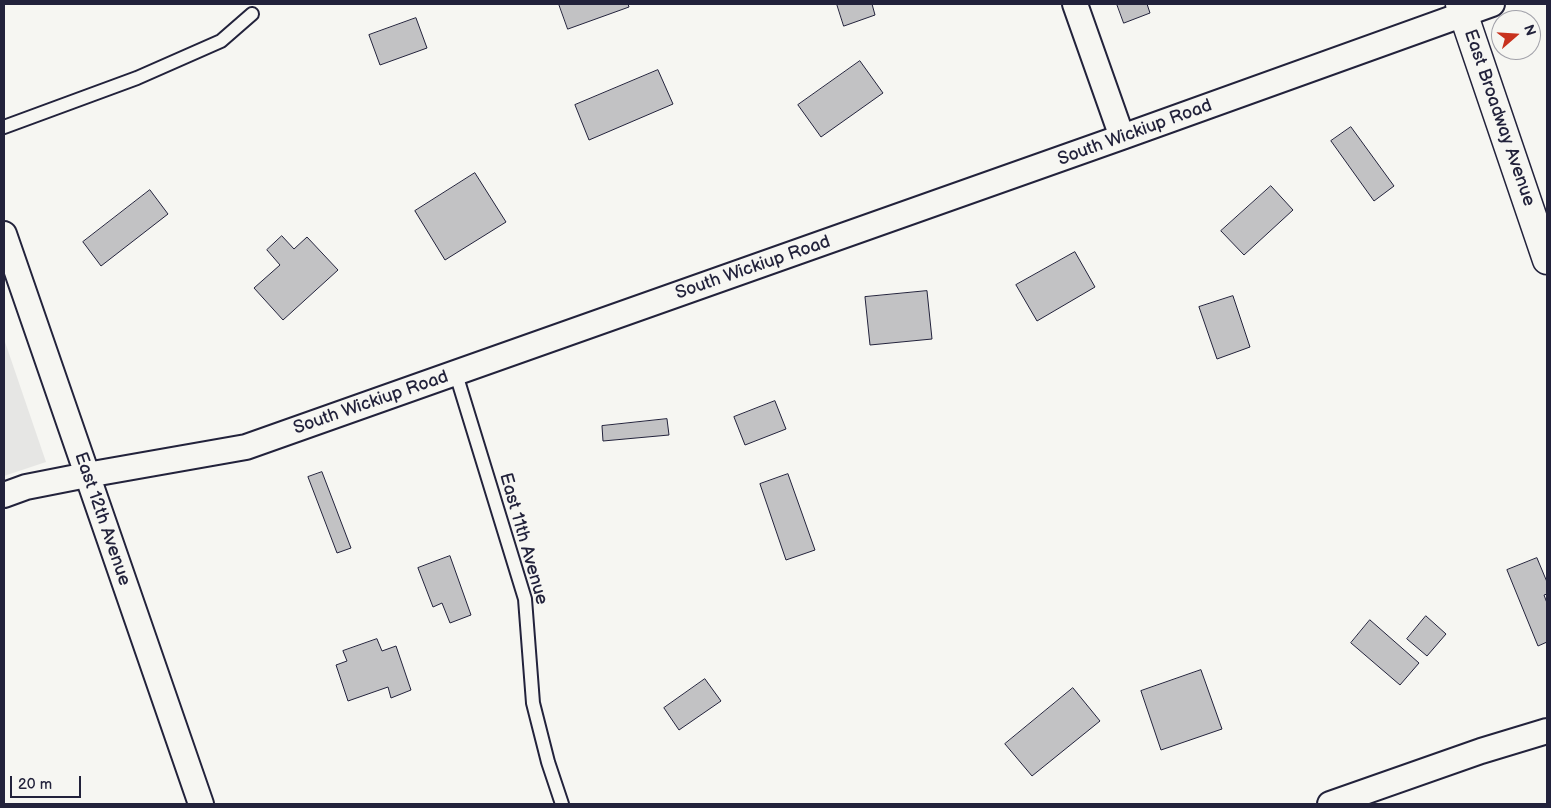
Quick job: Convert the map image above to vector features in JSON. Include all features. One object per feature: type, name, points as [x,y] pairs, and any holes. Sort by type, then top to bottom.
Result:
[{"type":"main road","name":"East Broadway Avenue","points":[[1461,9],[1547,260]]},
{"type":"street","points":[[1075,4],[1122,137]]},
{"type":"street","name":"South Wickiup Road","points":[[4,495],[26,487],[246,447],[1122,137],[1461,9],[1492,4]]},
{"type":"street","name":"East 12th Avenue","points":[[4,234],[201,804]]},
{"type":"street","points":[[1330,804],[1481,751],[1547,731]]},
{"type":"lane","points":[[4,127],[137,78],[221,41],[252,14]]},
{"type":"lane","name":"East 11th Avenue","points":[[456,374],[525,599],[533,703],[548,762],[562,804]]},
{"type":"shaded area","points":[[4,339],[46,462],[4,476]]},
{"type":"building","points":[[559,4],[628,4],[629,7],[568,29]]},
{"type":"building","points":[[837,4],[872,4],[875,15],[844,26]]},
{"type":"building","points":[[1117,4],[1147,4],[1150,13],[1124,23]]},
{"type":"building","points":[[416,18],[427,48],[380,65],[369,35]]},
{"type":"building","points":[[860,61],[883,93],[821,137],[798,105]]},
{"type":"building","points":[[658,70],[673,104],[589,140],[575,105]]},
{"type":"building","points":[[1351,127],[1394,186],[1374,201],[1331,141]]},
{"type":"building","points":[[475,173],[506,222],[445,260],[415,211]]},
{"type":"building","points":[[1271,186],[1293,210],[1244,255],[1221,231]]},
{"type":"building","points":[[150,190],[168,214],[101,266],[83,242]]},
{"type":"building","points":[[282,236],[294,249],[307,237],[338,270],[283,320],[254,288],[280,265],[267,250]]},
{"type":"building","points":[[1075,252],[1095,287],[1037,321],[1016,285]]},
{"type":"building","points":[[927,291],[932,339],[870,345],[865,297]]},
{"type":"building","points":[[1233,296],[1250,347],[1217,359],[1199,307]]},
{"type":"building","points":[[775,401],[786,429],[745,445],[734,417]]},
{"type":"building","points":[[667,419],[669,435],[603,441],[602,426]]},
{"type":"building","points":[[322,472],[351,548],[337,553],[308,477]]},
{"type":"building","points":[[788,474],[815,550],[786,560],[760,484]]},
{"type":"building","points":[[450,556],[471,615],[450,623],[442,603],[433,607],[418,568]]},
{"type":"building","points":[[1537,558],[1547,582],[1547,594],[1544,595],[1547,603],[1547,642],[1538,646],[1507,570]]},
{"type":"building","points":[[1426,616],[1446,634],[1427,656],[1407,639]]},
{"type":"building","points":[[1370,620],[1419,663],[1400,685],[1351,643]]},
{"type":"building","points":[[377,639],[382,651],[396,646],[411,690],[391,698],[388,687],[348,701],[336,665],[347,661],[343,651]]},
{"type":"building","points":[[1201,670],[1222,729],[1161,750],[1141,691]]},
{"type":"building","points":[[705,679],[721,701],[679,730],[664,708]]},
{"type":"building","points":[[1073,688],[1100,721],[1032,776],[1005,744]]}]
